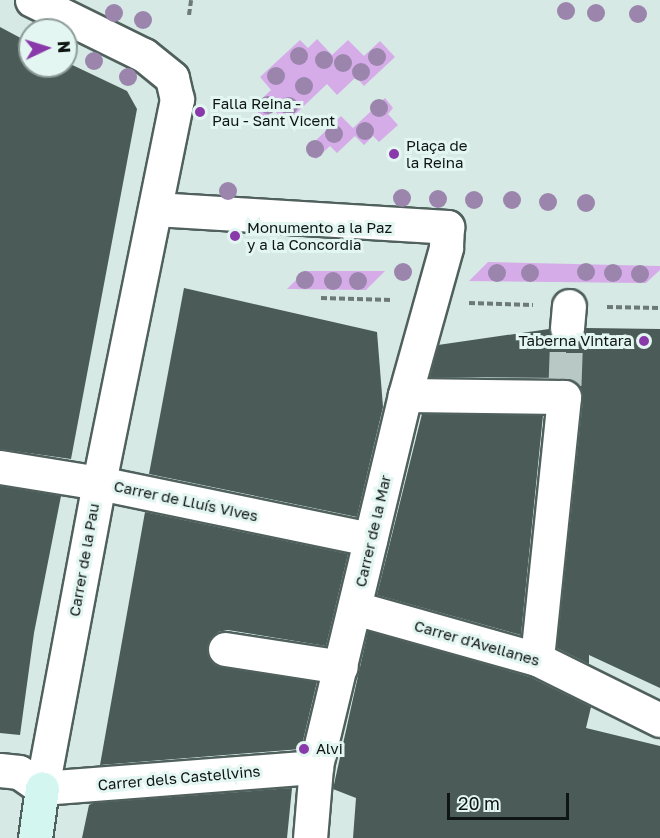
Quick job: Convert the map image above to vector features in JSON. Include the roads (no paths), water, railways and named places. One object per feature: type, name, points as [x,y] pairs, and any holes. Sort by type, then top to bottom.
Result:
[{"type":"street","points":[[32,0],[133,49],[172,78],[177,99],[155,209]]},
{"type":"street","name":"Carrer de la Mar","points":[[155,209],[447,227],[446,248],[405,395],[315,767],[310,838]]},
{"type":"street","name":"Carrer de la Pau","points":[[35,838],[42,788],[99,483],[155,209]]},
{"type":"street","points":[[405,395],[564,391],[537,659]]},
{"type":"street","name":"Carrer de Lluís Vives","points":[[0,467],[99,483],[370,539]]},
{"type":"street","name":"Carrer d'Avellanes","points":[[355,608],[537,659],[660,720]]},
{"type":"street","points":[[225,649],[341,667]]},
{"type":"street","name":"Carrer dels Castellvins","points":[[42,788],[315,767]]},
{"type":"street","points":[[0,770],[19,772],[42,788]]},
{"type":"tunnel","points":[[565,385],[567,328]]},
{"type":"place","name":"Falla Reina - Pau - Sant Vicent","points":[[200,112]]},
{"type":"place","name":"Plaça de la Reina","points":[[394,154]]},
{"type":"place","name":"Monumento a la Paz y a la Concordia","points":[[235,236]]},
{"type":"place","name":"Taberna Vintara","points":[[644,341]]},
{"type":"place","name":"Alvi","points":[[304,749]]}]
